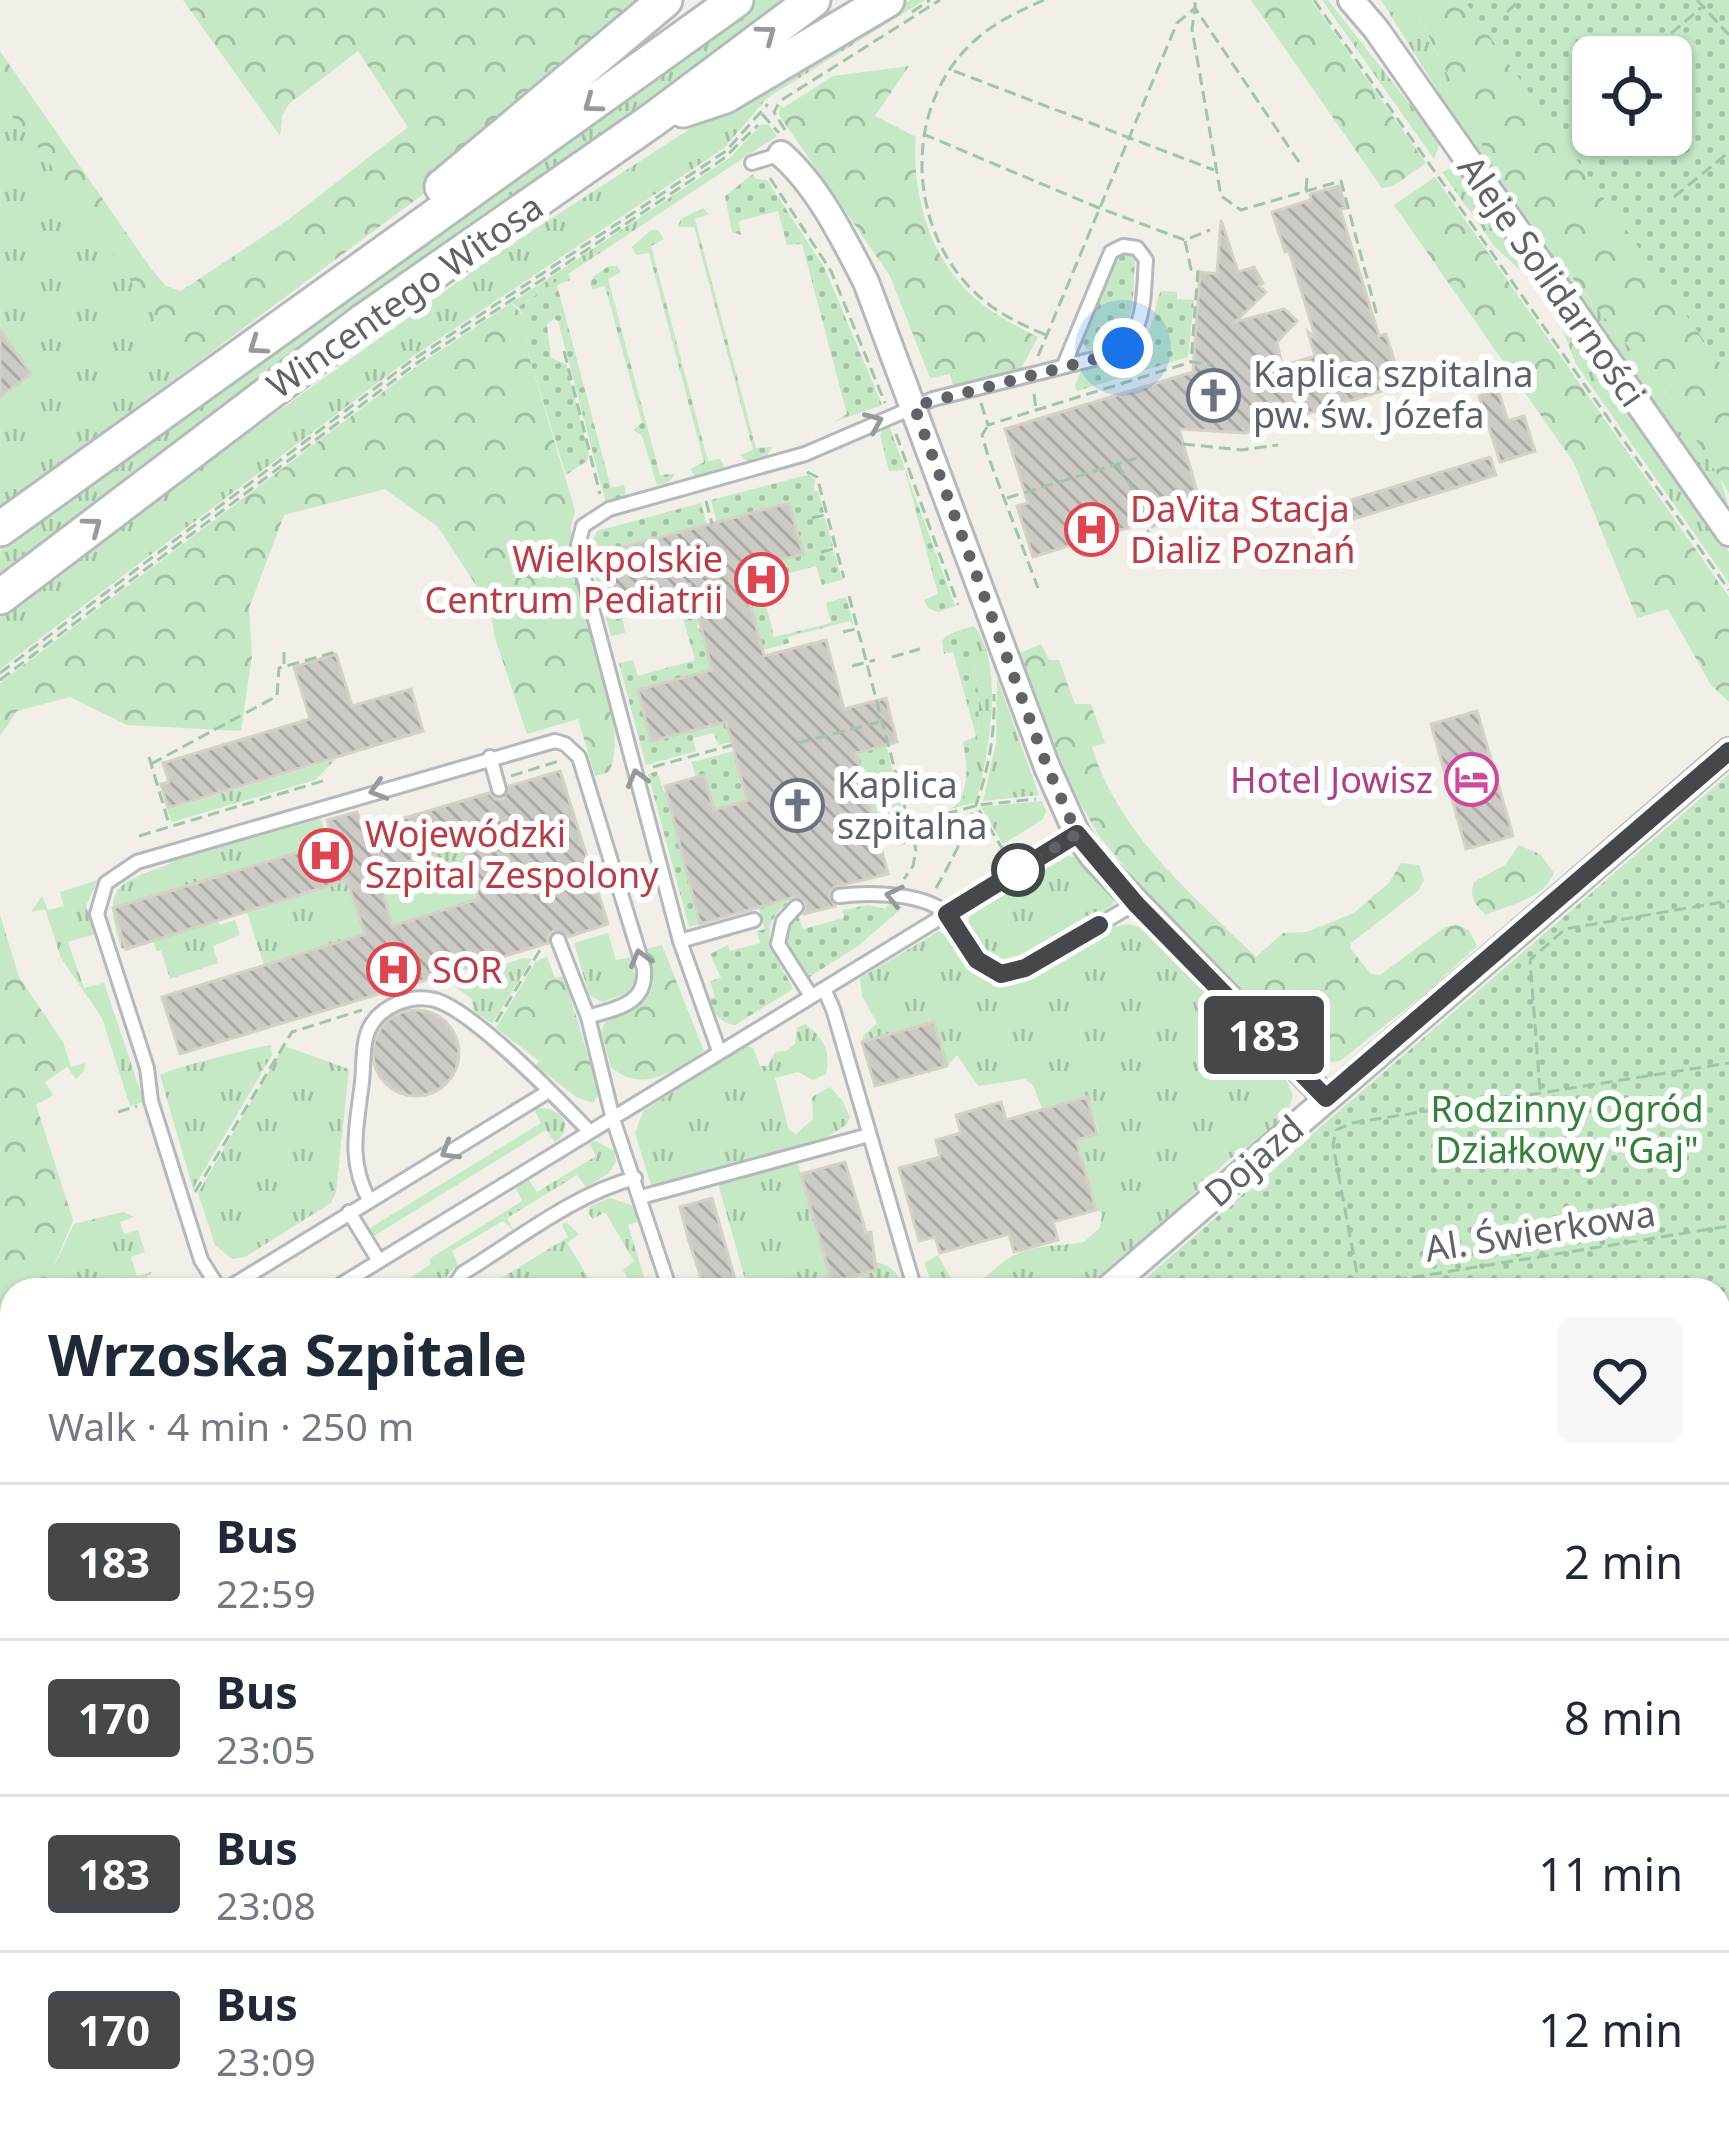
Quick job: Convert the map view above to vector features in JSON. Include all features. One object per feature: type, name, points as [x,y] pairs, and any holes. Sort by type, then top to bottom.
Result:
[{"type":"main road","points":[[352,278],[392,228],[665,0]]},
{"type":"main road","name":"Wincentego Witosa","points":[[0,529],[736,0]]},
{"type":"main road","name":"Wincentego Witosa","points":[[0,596],[365,320],[654,119],[813,0]]},
{"type":"main road","points":[[654,119],[728,94],[887,0]]},
{"type":"street","name":"Aleje Solidarności","points":[[1351,0],[1376,29],[1729,533]]},
{"type":"street","name":"Aleje Solidarności","points":[[1360,0],[1376,29]]},
{"type":"street","points":[[778,153],[794,165],[854,259],[1077,834],[1136,904],[1326,1098]]},
{"type":"street","name":"Dojazd","points":[[1120,1278],[1729,751]]},
{"type":"lane","points":[[752,164],[778,153]]},
{"type":"lane","points":[[719,1052],[680,941],[579,559],[583,526],[604,511],[637,498],[805,454],[914,406],[1110,355],[1137,332],[1146,260],[1137,248],[1123,245],[1111,253],[1064,365]]},
{"type":"lane","points":[[214,1278],[201,1260],[97,914],[100,894],[116,873],[137,862],[490,757],[555,741],[565,744],[579,757],[645,978],[642,991],[631,1003],[588,1017]]},
{"type":"lane","points":[[490,757],[498,785]]},
{"type":"lane","points":[[351,1278],[1077,834]]},
{"type":"lane","points":[[839,896],[889,894],[947,914],[977,960],[1001,974],[1011,973],[1136,904]]},
{"type":"lane","points":[[796,908],[783,921],[778,944],[833,1009],[911,1278]]},
{"type":"lane","points":[[680,941],[754,920]]},
{"type":"lane","points":[[558,940],[588,1017],[613,1118],[666,1278]]},
{"type":"lane","points":[[369,1200],[354,1168],[362,1082],[371,1026],[391,1006],[420,998],[451,1007],[549,1090],[590,1132]]},
{"type":"lane","points":[[242,1278],[549,1090]]},
{"type":"lane","points":[[641,1198],[869,1136]]},
{"type":"lane","points":[[459,1278],[611,1185],[635,1178]]},
{"type":"lane","points":[[349,1212],[379,1261]]},
{"type":"path","points":[[886,409],[778,153],[773,112],[780,100],[940,0]]},
{"type":"path","points":[[1044,0],[976,39],[951,70],[923,134],[922,188],[931,220],[960,275],[1000,312],[1047,335]]},
{"type":"path","points":[[1196,0],[1192,28],[1221,196],[1240,210],[1341,181],[1378,320]]},
{"type":"path","points":[[1315,0],[1729,590]]},
{"type":"path","points":[[1507,11],[1520,0]]},
{"type":"path","points":[[1697,0],[1729,35]]},
{"type":"path","points":[[1668,36],[1703,6]]},
{"type":"path","points":[[1036,410],[1030,374],[1177,23],[1195,8]]},
{"type":"path","points":[[1195,8],[1299,162]]},
{"type":"path","points":[[951,70],[1216,171]]},
{"type":"path","points":[[0,676],[411,361],[726,151],[760,112],[780,134],[778,153]]},
{"type":"path","points":[[0,676],[415,365],[723,159],[758,125]]},
{"type":"path","points":[[923,134],[1185,239],[1210,230]]},
{"type":"path","points":[[1674,197],[1729,152]]},
{"type":"path","points":[[1306,192],[1307,176]]},
{"type":"path","points":[[1185,239],[1192,269],[1198,270],[1191,362]]},
{"type":"path","points":[[564,351],[604,511]]},
{"type":"path","points":[[1037,588],[982,435],[988,425],[1191,362],[1211,364]]},
{"type":"path","points":[[978,392],[988,425]]},
{"type":"path","points":[[892,421],[958,605]]},
{"type":"path","points":[[1183,444],[1242,450],[1277,446]]},
{"type":"path","points":[[1004,499],[1137,458]]},
{"type":"path","points":[[1117,464],[1137,497],[1154,550]]},
{"type":"path","points":[[801,473],[818,477],[844,578]]},
{"type":"path","points":[[701,482],[712,524]]},
{"type":"path","points":[[812,518],[827,514]]},
{"type":"path","points":[[821,552],[836,548]]},
{"type":"path","points":[[848,596],[914,840],[914,866],[900,886]]},
{"type":"path","points":[[843,632],[857,628]]},
{"type":"path","points":[[892,656],[920,649]]},
{"type":"path","points":[[151,764],[277,696],[279,668],[339,651]]},
{"type":"path","points":[[284,652],[284,667]]},
{"type":"path","points":[[852,666],[875,660]]},
{"type":"path","points":[[932,894],[978,806],[994,737],[994,692]]},
{"type":"path","points":[[798,743],[881,721]]},
{"type":"path","points":[[654,767],[732,745]]},
{"type":"path","points":[[149,757],[170,826]]},
{"type":"path","points":[[498,785],[579,757]]},
{"type":"path","points":[[139,836],[326,780]]},
{"type":"path","points":[[909,824],[978,806],[1044,798]]},
{"type":"path","points":[[978,806],[1005,853]]},
{"type":"path","points":[[899,844],[914,840]]},
{"type":"path","points":[[1540,1092],[1530,960],[1565,928],[1729,901]]},
{"type":"path","points":[[492,1029],[539,950]]},
{"type":"path","points":[[194,1193],[292,1032],[366,1011]]},
{"type":"path","points":[[1357,1278],[1333,1137],[1336,1130],[1352,1123],[1729,1063]]},
{"type":"path","points":[[118,1112],[145,1103]]},
{"type":"path","name":"Al. Świerkowa","points":[[1419,1278],[1729,1226]]},
{"type":"green space","points":[[183,0],[650,0],[426,192],[190,368],[154,324],[153,314],[101,237],[72,204],[48,159],[0,102],[0,51],[152,270],[166,286],[181,291],[288,220],[408,127],[358,51],[289,104],[280,136]]},
{"type":"green space","points":[[757,0],[786,0],[0,572],[0,551]]},
{"type":"green space","points":[[911,0],[925,0],[767,98],[724,148],[409,359],[0,669],[0,618],[95,543],[498,253],[730,103]]},
{"type":"green space","points":[[1251,0],[1311,0],[1426,163],[1393,186],[1382,188]]},
{"type":"green space","points":[[1322,0],[1328,0],[1434,135],[1439,146],[1434,159]]},
{"type":"green space","points":[[1381,0],[1411,0],[1471,120],[1539,235],[1706,450],[1723,485],[1729,516],[1471,144]]},
{"type":"green space","points":[[1411,0],[1464,0],[1729,376],[1729,493],[1669,396],[1511,203]]},
{"type":"green space","points":[[1464,0],[1729,0],[1729,376],[1574,156],[1692,156],[1692,36],[1572,36],[1572,153]]},
{"type":"green space","points":[[909,66],[875,116],[916,137],[917,183],[928,229],[965,288],[1002,318],[1038,337],[1021,369],[954,388],[950,374],[930,378],[890,276],[779,115],[780,105],[783,108],[833,76]]},
{"type":"green space","points":[[0,102],[48,159],[72,204],[101,237],[154,314],[154,324],[190,368],[0,506]]},
{"type":"green space","points":[[761,124],[769,125],[777,136],[518,307],[511,303],[731,157]]},
{"type":"green space","points":[[1450,169],[1461,174],[1482,198],[1522,272],[1495,247],[1442,172]]},
{"type":"green space","points":[[753,174],[767,180],[825,269],[882,405],[834,422],[847,414],[802,244],[787,245],[778,211],[739,221],[741,235],[732,232],[725,196]]},
{"type":"green space","points":[[1435,177],[1729,597],[1729,702],[1711,685],[1668,609],[1637,618],[1574,463],[1394,205]]},
{"type":"green space","points":[[703,208],[709,214],[695,219],[756,448],[772,447],[767,456],[747,461],[740,455],[753,450],[694,227],[678,227],[681,219]]},
{"type":"green space","points":[[651,230],[658,230],[664,239],[651,246],[708,461],[720,459],[721,471],[695,476],[690,469],[704,462],[649,253],[636,255],[632,247]]},
{"type":"green space","points":[[1128,253],[1135,259],[1130,315],[1109,344],[1094,351],[1086,349],[1080,337],[1118,254]]},
{"type":"green space","points":[[609,266],[621,272],[608,279],[660,475],[675,474],[669,482],[657,485],[642,436],[633,430],[642,423],[605,286],[593,289],[590,285]]},
{"type":"green space","points":[[569,273],[570,280],[557,285],[611,488],[623,485],[626,489],[624,497],[606,503],[558,321],[547,324],[551,358],[566,364],[589,454],[587,461],[566,475],[518,307]]},
{"type":"green space","points":[[1161,291],[1194,300],[1188,357],[1077,391],[1082,368],[1121,355],[1145,337]]},
{"type":"green space","points":[[511,303],[523,315],[529,357],[575,510],[572,553],[604,665],[614,726],[609,772],[595,776],[578,719],[527,734],[494,635],[491,608],[438,527],[385,489],[284,515],[249,608],[252,656],[241,731],[127,725],[70,697],[17,711],[0,736],[0,683],[416,367]]},
{"type":"green space","points":[[1562,328],[1599,366],[1729,552],[1729,583],[1576,364]]},
{"type":"green space","points":[[888,423],[955,606],[938,612],[924,600],[938,594],[905,470],[889,471],[880,435]]},
{"type":"green space","points":[[807,475],[815,479],[814,491],[818,491],[824,512],[819,519],[825,518],[833,546],[828,552],[834,552],[842,580],[822,585],[816,566],[760,581],[774,637],[831,623],[826,603],[846,597],[854,626],[850,621],[788,637],[789,643],[763,650],[741,571],[803,554],[790,504],[717,523],[711,500]]},
{"type":"green space","points":[[701,503],[707,525],[601,554],[615,604],[690,584],[697,628],[701,628],[712,670],[638,690],[651,741],[726,722],[732,742],[718,745],[714,733],[693,738],[696,751],[646,765],[619,663],[633,660],[638,676],[695,660],[678,601],[622,616],[625,633],[611,636],[590,546],[597,531]]},
{"type":"green space","points":[[974,626],[990,664],[992,712],[976,802],[962,806],[979,717],[976,673],[963,629]]},
{"type":"green space","points":[[963,629],[976,674],[979,718],[977,739],[962,806],[953,808],[965,785],[963,742],[976,736],[953,652],[944,654],[942,641]]},
{"type":"green space","points":[[1041,644],[1049,660],[1059,660],[1075,704],[1091,704],[1105,743],[1092,747],[1104,778],[1139,836],[1256,957],[1283,933],[1307,932],[1354,913],[1389,883],[1401,863],[1419,865],[1424,880],[1418,891],[1351,943],[1371,974],[1380,975],[1456,924],[1469,930],[1477,946],[1340,1061],[1322,1063],[1308,1058],[1137,882],[1099,836],[1071,787],[1020,653]]},
{"type":"green space","points":[[997,678],[1039,795],[983,801],[996,743]]},
{"type":"green space","points":[[886,745],[910,838],[880,846],[804,766]]},
{"type":"green space","points":[[734,751],[747,801],[673,822],[700,924],[689,927],[648,774],[657,771],[664,792],[697,783],[692,762]]},
{"type":"green space","points":[[336,759],[315,780],[172,822],[167,810]]},
{"type":"green space","name":"Rodzinny Ogród Działkowy \"Gaj\"","points":[[1729,774],[1729,1278],[1146,1278]]},
{"type":"green space","points":[[1042,801],[1043,819],[1003,844],[981,807]]},
{"type":"green space","points":[[319,815],[327,836],[316,839],[318,847],[113,908],[117,891],[125,884],[170,864],[169,859]]},
{"type":"green space","points":[[477,841],[481,851],[466,855],[475,884],[495,894],[392,926],[377,871]]},
{"type":"green space","points":[[1519,845],[1540,854],[1554,873],[1534,895],[1486,915],[1474,900],[1474,882],[1505,865]]},
{"type":"green space","points":[[1066,855],[1080,859],[1115,895],[1113,905],[1022,961],[1007,965],[981,954],[968,935],[969,914]]},
{"type":"green space","points":[[98,880],[86,906],[95,934],[68,942],[84,988],[104,983],[144,1102],[130,1106],[102,1018],[61,958],[45,909],[31,912],[42,896],[48,910],[64,906],[60,892]]},
{"type":"green space","points":[[347,880],[365,934],[264,965],[246,910]]},
{"type":"green space","points":[[794,899],[772,920],[770,931],[793,989],[735,1025],[725,1022],[709,999],[715,997],[710,981],[721,978],[710,954],[728,945],[730,951],[760,943],[757,931],[765,929],[759,908]]},
{"type":"green space","points":[[889,904],[903,907],[858,946],[808,978],[792,955],[788,939],[798,916],[803,929],[844,918],[843,910],[868,905],[885,909]]},
{"type":"green space","points":[[113,909],[126,949],[121,948]]},
{"type":"green space","points":[[0,915],[19,977],[63,1042],[71,1067],[85,1063],[76,1079],[67,1067],[45,1082],[53,1095],[36,1105],[73,1220],[45,1278],[0,1278]]},
{"type":"green space","points":[[217,920],[220,925],[235,920],[240,935],[213,946],[218,963],[170,979],[153,942]]},
{"type":"green space","points":[[1128,924],[1147,929],[1282,1068],[1293,1096],[1285,1119],[1228,1160],[1096,1278],[983,1278],[1017,1254],[1084,1242],[1100,1228],[1102,1214],[1078,1141],[1099,1133],[1088,1096],[1042,1108],[1033,1085],[1025,1079],[978,1086],[957,1055],[947,1066],[934,1022],[862,1042],[877,1023],[862,996],[860,978],[939,931],[978,974],[999,983],[1015,983],[1114,927]]},
{"type":"green space","points":[[608,933],[616,960],[631,957],[636,980],[627,993],[602,1002],[589,995],[574,943]]},
{"type":"green space","points":[[662,945],[704,1051],[659,1077],[635,1079],[611,1067],[601,1032],[605,1022],[647,997],[653,979],[646,949]]},
{"type":"green space","points":[[547,957],[555,978],[564,976],[599,1093],[593,1103],[576,1097],[496,1028],[536,961]]},
{"type":"green space","points":[[532,959],[492,1024],[473,1010],[472,999],[447,981]]},
{"type":"green space","points":[[805,1024],[824,1046],[826,1074],[813,1080],[798,1072],[775,1078],[789,1130],[796,1134],[813,1119],[812,1097],[830,1087],[850,1117],[847,1124],[810,1149],[651,1185],[635,1133],[643,1111],[747,1046],[753,1048],[760,1066],[768,1066],[775,1052],[795,1044],[797,1028]]},
{"type":"green space","points":[[271,1045],[272,1055],[193,1189],[160,1075]]},
{"type":"green space","points":[[284,1046],[349,1069],[336,1192],[331,1203],[245,1257],[232,1259],[215,1245],[198,1193]]},
{"type":"green space","points":[[543,1108],[564,1121],[564,1131],[555,1142],[546,1130],[372,1237],[367,1230],[541,1123],[534,1109]]},
{"type":"green space","points":[[596,1141],[614,1151],[616,1162],[608,1174],[586,1187],[577,1175],[507,1218],[514,1231],[503,1221],[452,1251],[458,1265],[446,1278],[410,1278],[431,1264],[429,1259],[522,1201],[516,1188],[529,1180],[537,1192],[596,1156],[589,1143]]},
{"type":"green space","points":[[798,1164],[831,1278],[745,1278],[718,1183]]},
{"type":"green space","points":[[610,1198],[631,1205],[642,1220],[628,1225],[644,1278],[627,1278],[623,1270],[634,1261],[605,1212],[593,1219],[588,1213],[591,1206]]},
{"type":"green space","points":[[123,1212],[134,1217],[120,1222],[124,1234],[138,1230],[145,1252],[131,1257],[137,1276],[152,1272],[146,1278],[45,1278],[74,1224]]},
{"type":"green space","points":[[566,1222],[579,1234],[567,1243],[589,1278],[501,1278],[568,1237],[562,1225]]},
{"type":"green space","points":[[938,1255],[950,1278],[930,1278],[924,1263]]},
{"type":"green space","points":[[874,1262],[899,1278],[847,1278],[876,1270]]},
{"type":"building","points":[[1339,186],[1346,208],[1340,209],[1379,336],[1386,334],[1402,385],[1245,433],[1179,429],[1203,512],[1152,527],[1150,521],[1033,557],[1017,506],[1028,503],[1005,429],[1193,372],[1200,272],[1217,274],[1221,220],[1238,272],[1254,267],[1263,283],[1259,286],[1266,292],[1235,322],[1284,309],[1297,321],[1277,342],[1282,366],[1315,356],[1308,332],[1316,339],[1272,212]]},
{"type":"building","points":[[0,330],[31,374],[0,397]]},
{"type":"building","points":[[1498,390],[1508,421],[1524,416],[1535,451],[1500,462],[1479,396]]},
{"type":"building","points":[[1490,457],[1496,475],[1344,522],[1338,504]]},
{"type":"building","points":[[789,503],[803,554],[741,571],[764,656],[826,640],[844,709],[886,698],[897,742],[856,753],[888,874],[834,887],[829,896],[835,906],[804,914],[806,903],[794,897],[700,924],[665,786],[704,775],[714,810],[747,801],[732,742],[726,722],[651,741],[638,690],[712,670],[690,584],[614,604],[601,553]]},
{"type":"building","points":[[336,654],[352,706],[411,689],[423,731],[168,808],[161,784],[169,782],[163,763],[310,719],[294,667]]},
{"type":"building","name":"Hotel Jowisz","points":[[1477,711],[1513,836],[1466,849],[1431,724]]},
{"type":"building","points":[[560,771],[608,924],[568,937],[555,930],[548,943],[180,1054],[162,997],[365,934],[347,880],[126,949],[113,908],[333,842],[327,820],[357,812],[364,830],[489,793],[503,799],[509,786]],"holes":[[[463,845],[479,899],[392,926],[377,871]]]},
{"type":"building","points":[[416,1010],[432,1013],[446,1023],[456,1037],[456,1069],[446,1083],[432,1093],[416,1096],[400,1093],[386,1083],[376,1069],[373,1053],[376,1037],[386,1023],[400,1013]]},
{"type":"building","points":[[934,1022],[947,1066],[875,1086],[862,1042]]},
{"type":"building","points":[[1087,1097],[1097,1134],[1076,1140],[1096,1210],[1053,1222],[1058,1240],[1014,1252],[1009,1234],[940,1253],[935,1237],[919,1241],[899,1168],[940,1157],[936,1140],[961,1133],[956,1115],[1001,1102],[1006,1120]]},
{"type":"building","points":[[845,1162],[866,1233],[871,1232],[876,1270],[831,1278],[801,1174]]},
{"type":"building","points":[[712,1198],[735,1278],[701,1278],[680,1207]]},
{"type":"bus line","name":"183","points":[[1099,925],[1025,968],[1001,974],[977,960],[947,914],[1077,834],[1136,904],[1326,1098],[1729,751]]},
{"type":"place","name":"Kaplica szpitalna pw. św. Józefa","points":[[1214,395]]},
{"type":"place","name":"DaVita Stacja Dializ Poznań","points":[[1091,530]]},
{"type":"place","name":"Wielkpolskie Centrum Pediatrii","points":[[762,580]]},
{"type":"place","name":"Hotel Jowisz","points":[[1472,780]]},
{"type":"place","name":"Kaplica szpitalna","points":[[798,806]]},
{"type":"place","name":"Wojewódzki Szpital Zespolony","points":[[326,855]]},
{"type":"place","name":"SOR","points":[[393,970]]},
{"type":"route","points":[[1018,870],[1077,834],[1047,766],[914,406],[1123,348]]}]
